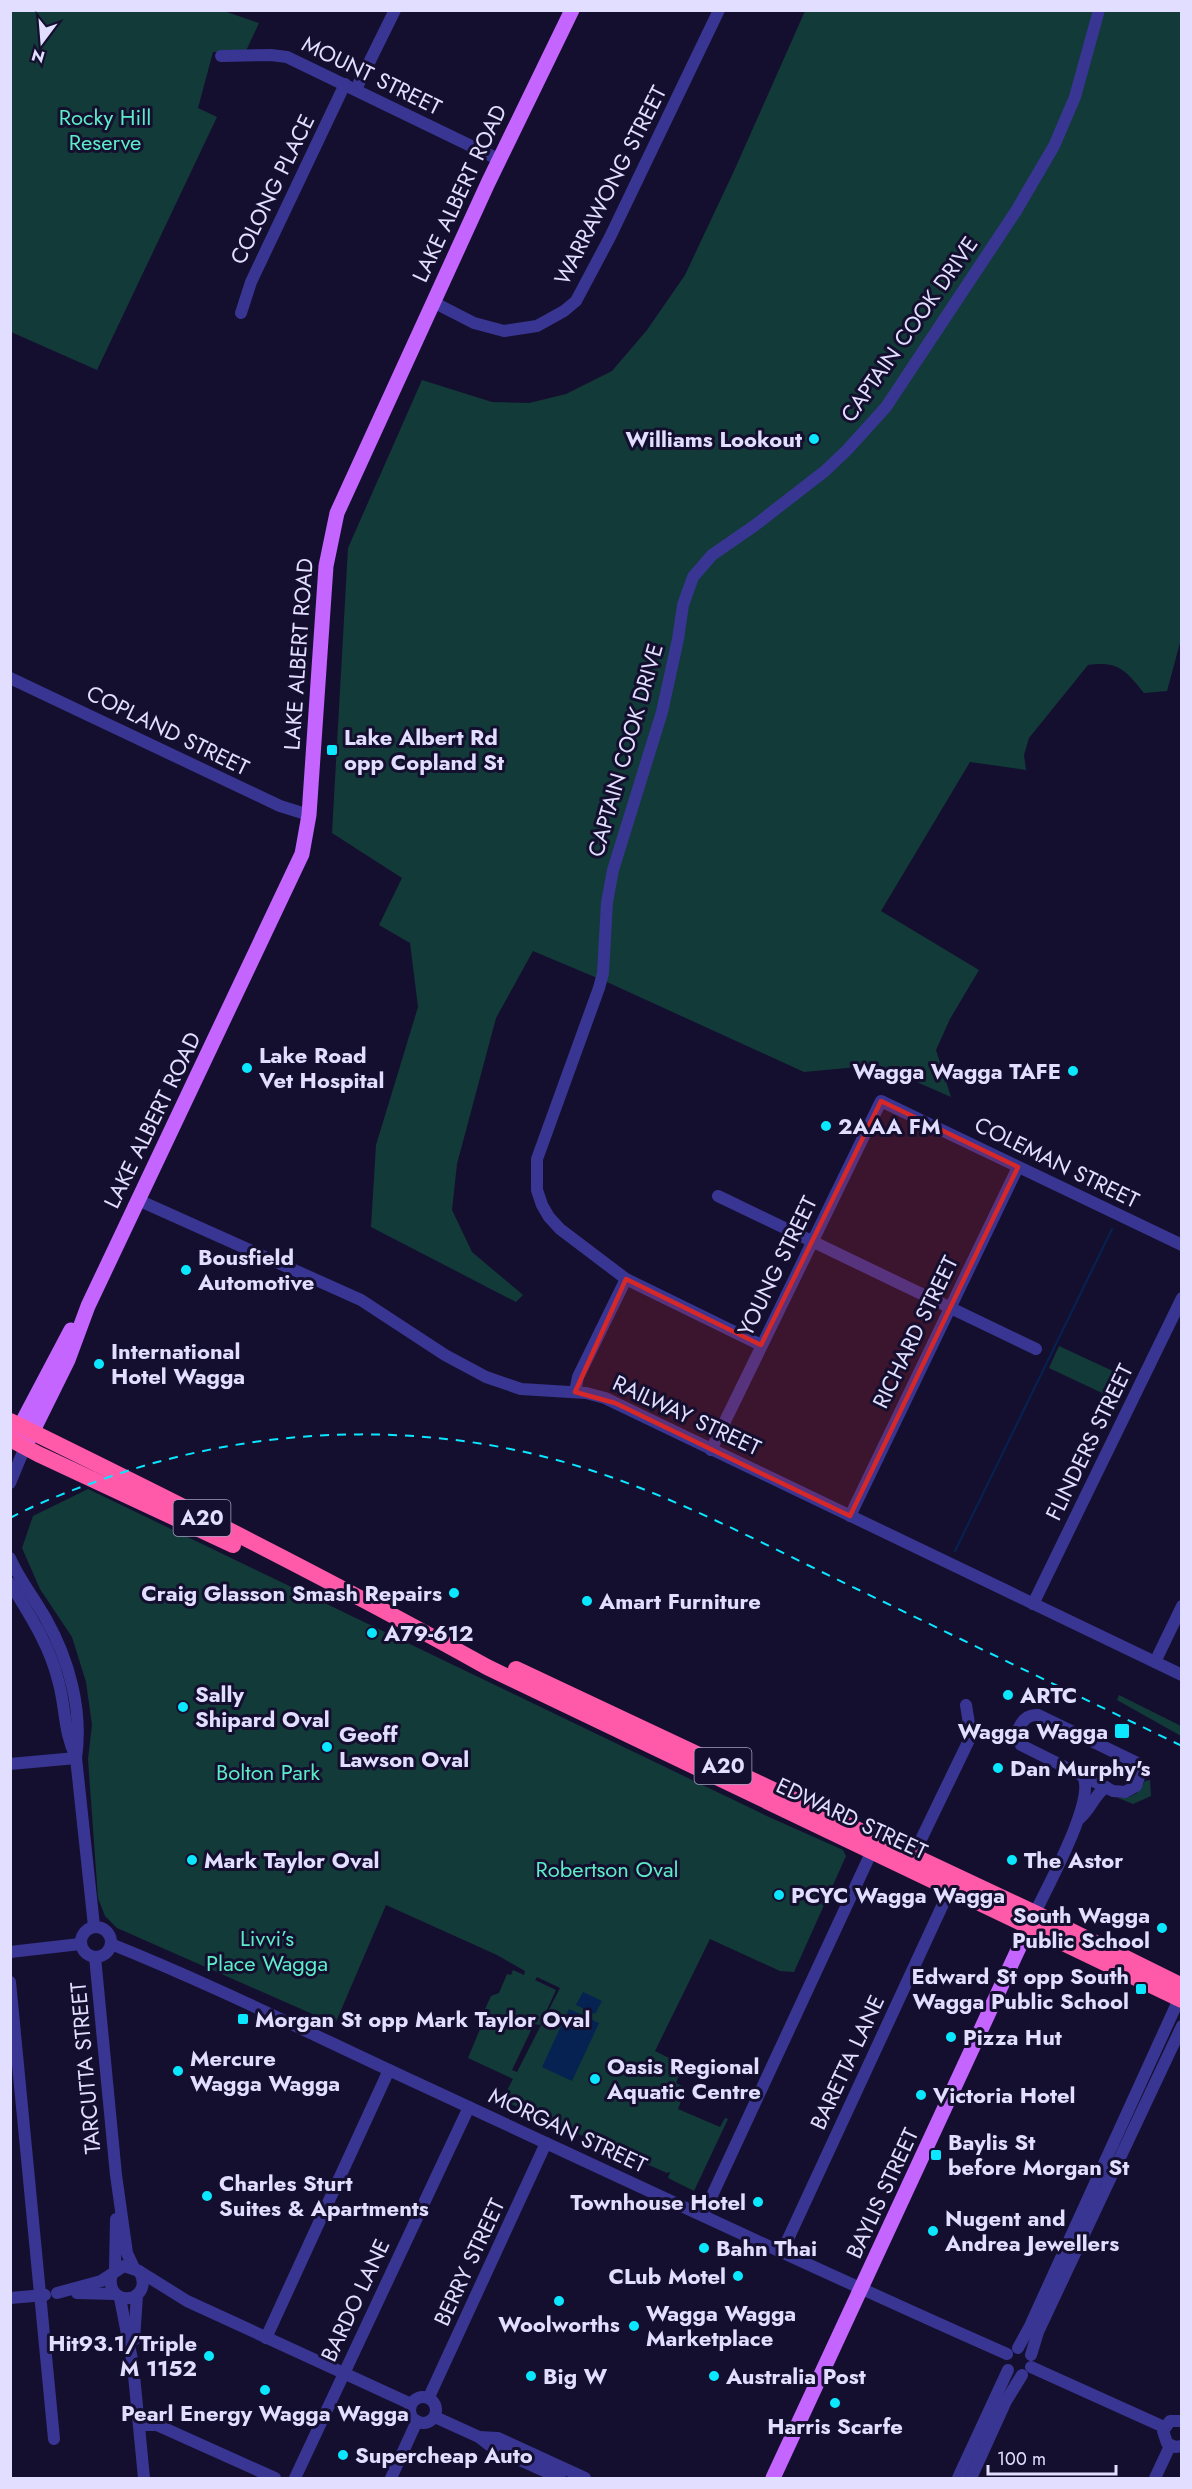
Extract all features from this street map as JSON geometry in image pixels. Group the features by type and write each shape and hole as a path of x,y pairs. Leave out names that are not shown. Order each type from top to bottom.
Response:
{"highway":[{"name":"EDWARD STREET","path":"17,1436 204,1532 371,1604 497,1672 875,1846 950,1889 1032,1919"},
{"name":"EDWARD STREET","path":"875,1846 913,1856 1181,1995"}],"main road":[{"name":"LAKE ALBERT ROAD","path":"17,1436 66,1338 88,1306 297,867 306,842 309,815 324,593 330,539 346,488 572,10"},
{"name":"BAYLIS STREET","path":"773,2478 1032,1919"}],"street":[{"name":"COLONG PLACE","path":"241,313 251,282 351,87 395,10"},
{"name":"WARRAWONG STREET","path":"433,302 474,323 504,331 520,330 543,323 576,301 610,237 719,10"},
{"name":"CAPTAIN COOK DRIVE","path":"761,1346 626,1279 560,1229 549,1217 537,1190 535,1175 540,1151 603,973 607,902 613,870 662,712 683,605 693,577 712,555 825,471 886,407 1016,211 1045,162 1075,97 1099,10"},
{"name":"MOUNT STREET","path":"221,56 282,56 500,160"},
{"name":"COPLAND STREET","path":"10,678 280,806 309,815"},
{"name":"COLEMAN STREET","path":"881,1101 1182,1245"},
{"name":"YOUNG STREET","path":"711,1450 881,1101"},
{"name":"RICHARD STREET","path":"850,1516 1018,1167"},
{"path":"718,1196 1035,1349"},
{"name":"RAILWAY STREET","path":"138,1200 361,1300 446,1355 486,1377 521,1389 575,1392 605,1398 1182,1675"},
{"path":"575,1392 578,1377 626,1279"},
{"name":"FLINDERS STREET","path":"1033,1604 1182,1298"},
{"path":"10,1483 17,1436"},
{"path":"10,1558 55,1635 68,1670 70,1715 79,1738 76,1758 94,1926"},
{"path":"10,1583 48,1650 68,1697"},
{"path":"1155,1662 1182,1606"},
{"path":"913,1856 971,1736 966,1706"},
{"path":"1033,1715 1040,1716 1137,1764 1140,1779 1134,1788 1121,1792 1106,1788 1083,1776 1068,1766 1021,1745 1016,1735 1025,1719 1033,1715"},
{"path":"10,1764 76,1758"},
{"path":"1032,1919 1080,1818 1087,1789 1083,1776"},
{"path":"1080,1818 1088,1811 1099,1793 1106,1788"},
{"path":"704,2215 875,1846"},
{"name":"BARETTA LANE","path":"782,2252 950,1889"},
{"path":"94,1926 107,1931 111,1944 107,1952 96,1957 87,1955 80,1944 82,1935 94,1926"},
{"path":"10,1952 80,1944"},
{"name":"MORGAN STREET","path":"111,1944 150,1959 861,2289 1012,2351"},
{"name":"TARCUTTA STREET","path":"96,1957 116,2175 127,2253 136,2270"},
{"path":"10,1982 54,2439"},
{"path":"1092,2202 1106,2155 1181,1995"},
{"path":"985,2434 1028,2366 1050,2294 1092,2202 1118,2161 1182,2026"},
{"path":"1149,2063 1161,2069"},
{"path":"266,2338 389,2070"},
{"path":"1129,2107 1141,2113"},
{"name":"BARDO LANE","path":"295,2478 470,2108"},
{"name":"BERRY STREET","path":"429,2397 546,2143"},
{"path":"1106,2155 1118,2161"},
{"name":"TARCUTTA STREET","path":"114,2272 116,2175"},
{"path":"10,2298 57,2293 88,2286 124,2266 136,2270 187,2301 411,2404"},
{"path":"133,2365 138,2294 143,2284 136,2270"},
{"path":"114,2272 110,2285 118,2296 133,2365 144,2478"},
{"path":"57,2293 118,2296 129,2299 138,2294 165,2294 187,2301"},
{"path":"1028,2366 1014,2374 1008,2370 1005,2362 1050,2294"},
{"path":"1012,2351 1025,2349 1028,2366"},
{"path":"1028,2366 1164,2427"},
{"path":"966,2475 985,2434 1008,2370"},
{"path":"429,2397 437,2408 435,2416 426,2423 417,2421 410,2412 411,2404 417,2398 429,2397"},
{"path":"435,2416 479,2437 493,2448 560,2478"},
{"path":"392,2478 417,2421"},
{"path":"1155,2478 1176,2446 1163,2436 1164,2427 1170,2421 1182,2421"},
{"path":"139,2426 157,2425 275,2478"},
{"path":"479,2437 498,2438 585,2478"}],"highlighted area":[{"path":"881,1101 1018,1167 850,1516 615,1403 575,1392 626,1279 761,1345"}],"green space":[{"name":"Rocky Hill Reserve","path":"221,10 259,23 246,51 213,52 198,108 217,117 97,370 11,332 10,11"},
{"path":"805,11 1181,11 1181,639 1167,691 1144,693 1132,678 1114,666 1088,665 1029,738 1024,755 1026,770 970,762 881,911 979,970 950,1019 936,1050 951,1097 878,1065 804,1072 533,951 496,1018 457,1164 452,1210 472,1252 523,1295 516,1302 371,1227 376,1145 418,1007 410,943 379,925 402,878 332,833 348,548 422,380 492,402 529,403 566,394 612,371 647,330 685,275"},
{"path":"1059,1346 1130,1379 1119,1401 1049,1368"},
{"name":"Bolton Park","path":"88,1489 769,1817 843,1850 846,1856 794,1972 780,1971 710,1939 655,2051 683,2065 676,2083 686,2088 678,2109 720,2127 725,2118 728,2119 694,2191 668,2178 670,2172 667,2173 502,2100 513,2079 468,2058 480,2029 477,2027 491,1996 499,1993 507,1974 511,1975 513,1970 524,1975 525,1971 497,1955 386,1905 335,2024 117,1928 105,1916 98,1898 88,1759 92,1725 86,1682 72,1637 40,1589 22,1548 33,1516","holes":["537,1977 560,1988 517,2072 512,2070 534,2024 540,2025 556,1990 535,1980"]},
{"path":"1119,1695 1181,1726 1181,1736 1117,1700"},
{"path":"1150,1780 1151,1796 1133,1804 1118,1798 1129,1797 1137,1793 1145,1781"}],"water":[{"path":"583,1992 602,2001 595,2014 576,2005"},
{"path":"569,2009 599,2023 572,2081 542,2067"}],"waterway":[{"path":"955,1551 1112,1229"}],"railway":[{"path":"10,1518 84,1486 167,1459 227,1446 288,1438 349,1434 410,1436 471,1442 531,1453 625,1482 693,1510 1182,1746"}],"place":[{"name":"Williams Lookout","path":"814,439"},
{"name":"Lake Albert Rd opp Copland St","path":"332,750"},
{"name":"Lake Road Vet Hospital","path":"247,1068"},
{"name":"Wagga Wagga TAFE","path":"1073,1071"},
{"name":"2AAA FM","path":"826,1126"},
{"name":"Bousfield Automotive","path":"186,1270"},
{"name":"International Hotel Wagga","path":"99,1364"},
{"name":"Craig Glasson Smash Repairs","path":"454,1593"},
{"name":"Amart Furniture","path":"587,1601"},
{"name":"A79-612","path":"372,1633"},
{"name":"ARTC","path":"1008,1695"},
{"name":"Sally Shipard Oval","path":"183,1707"},
{"name":"Wagga Wagga","path":"1122,1731"},
{"name":"Geoff Lawson Oval","path":"327,1747"},
{"name":"Dan Murphy's","path":"998,1768"},
{"name":"Mark Taylor Oval","path":"192,1860"},
{"name":"The Astor","path":"1012,1860"},
{"name":"PCYC Wagga Wagga","path":"779,1895"},
{"name":"South Wagga Public School","path":"1162,1928"},
{"name":"Edward St opp South Wagga Public School","path":"1141,1989"},
{"name":"Morgan St opp Mark Taylor Oval","path":"243,2019"},
{"name":"Pizza Hut","path":"951,2037"},
{"name":"Mercure Wagga Wagga","path":"178,2071"},
{"name":"Oasis Regional Aquatic Centre","path":"595,2079"},
{"name":"Victoria Hotel","path":"921,2095"},
{"name":"Baylis St before Morgan St","path":"936,2155"},
{"name":"Charles Sturt Suites & Apartments","path":"207,2196"},
{"name":"Townhouse Hotel","path":"758,2202"},
{"name":"Nugent and Andrea Jewellers","path":"933,2231"},
{"name":"Bahn Thai","path":"704,2248"},
{"name":"CLub Motel","path":"738,2276"},
{"name":"Woolworths","path":"559,2301"},
{"name":"Wagga Wagga Marketplace","path":"634,2326"},
{"name":"Hit93.1/Triple M 1152","path":"209,2356"},
{"name":"Big W","path":"531,2376"},
{"name":"Australia Post","path":"714,2376"},
{"name":"Pearl Energy Wagga Wagga","path":"265,2390"},
{"name":"Harris Scarfe","path":"835,2403"},
{"name":"Supercheap Auto","path":"343,2455"}],"park label":[{"name":"Robertson Oval","path":"607,1869"},
{"name":"Livvi’s Place Wagga","path":"267,1950"}]}
